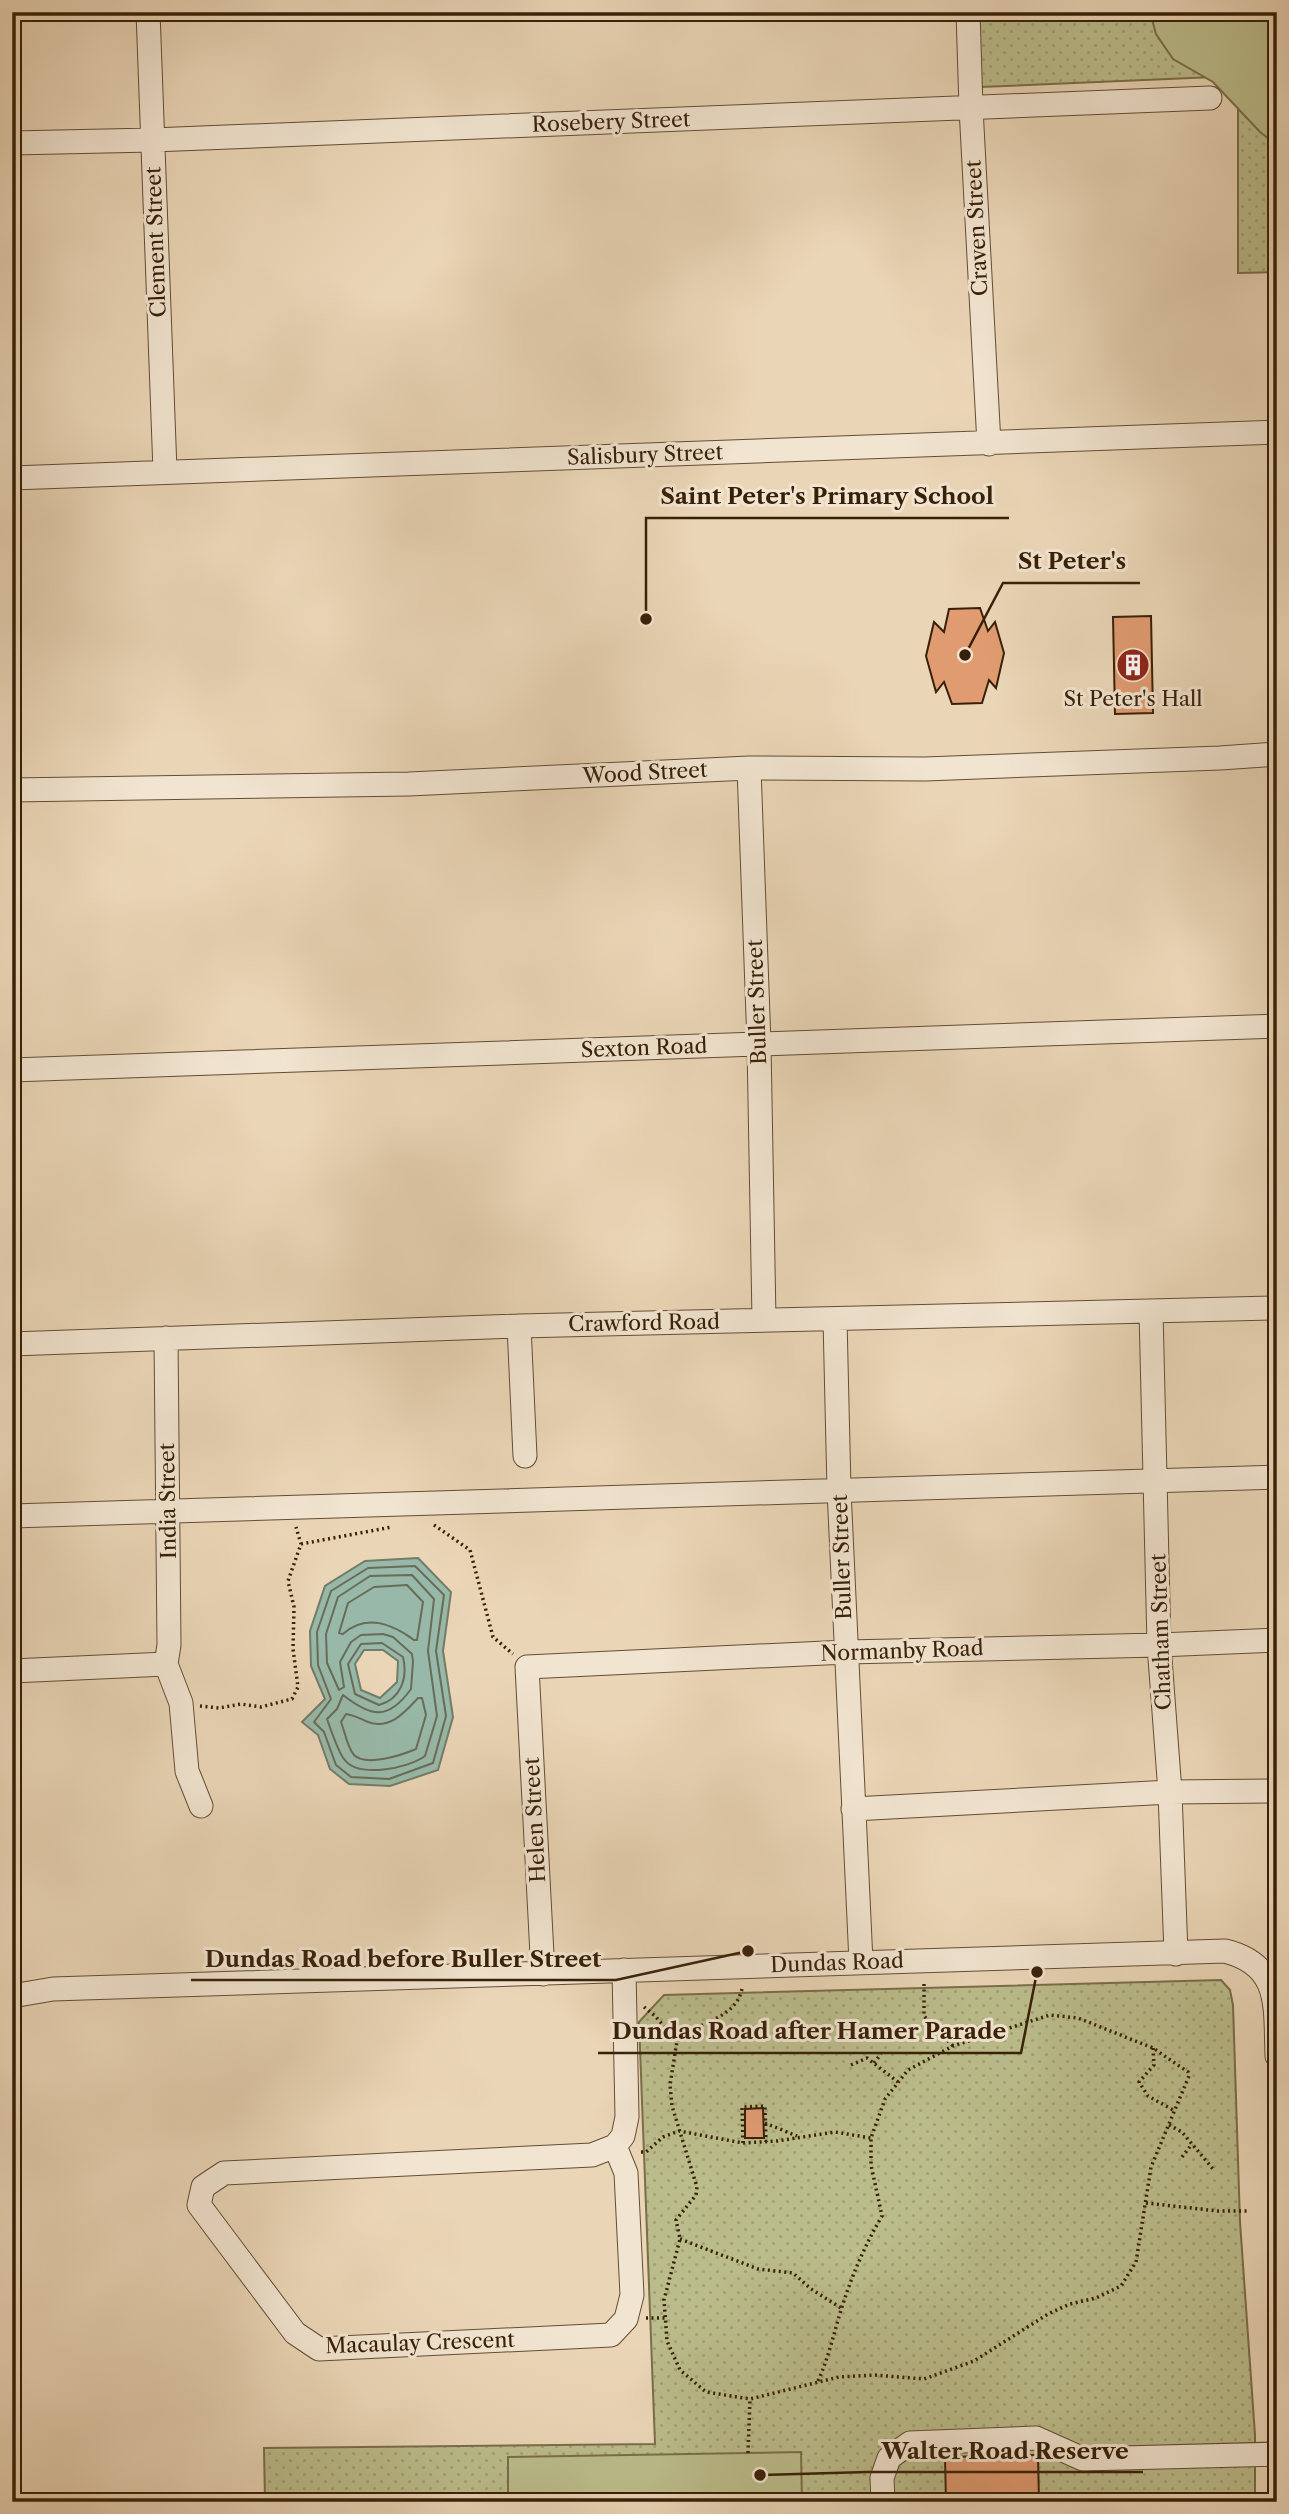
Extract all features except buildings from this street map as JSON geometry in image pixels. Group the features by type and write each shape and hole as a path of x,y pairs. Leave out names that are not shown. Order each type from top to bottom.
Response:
{"street":[{"name":"Clement Street","path":"148,12 165,471"},
{"name":"Craven Street","path":"968,12 989,444"},
{"name":"Rosebery Street","path":"12,143 152,140 1210,99"},
{"name":"Salisbury Street","path":"12,478 1277,432"},
{"name":"Wood Street","path":"12,790 409,784 749,768 925,769 1277,754"},
{"name":"Buller Street","path":"749,768 764,1320"},
{"name":"Sexton Road","path":"12,1070 1277,1026"},
{"name":"Crawford Road","path":"12,1344 519,1326 1277,1308"},
{"name":"Chatham Street","path":"1152,1311 1159,1645 1170,1792 1176,1954"},
{"name":"Buller Street","path":"835,1319 839,1490 861,1962"},
{"path":"519,1326 525,1456"},
{"name":"India Street","path":"166,1338 169,1644 166,1664"},
{"path":"12,1516 1277,1476"},
{"name":"Normanby Road","path":"527,1667 846,1652 1277,1640"},
{"path":"12,1671 166,1664 181,1703 187,1771 201,1806"},
{"name":"Helen Street","path":"527,1667 543,1974"},
{"path":"853,1809 1170,1792 1277,1791"},
{"name":"Dundas Road","path":"12,1996 53,1989 1225,1951 1241,1955 1271,1969"},
{"path":"1271,1969 1277,2056"},
{"path":"615,2147 623,2136 627,2117 624,1970"},
{"name":"Dundas Road","path":"12,1984 53,1989"},
{"name":"Macaulay Crescent","path":"615,2147 623,2160 626,2173 632,2295 626,2319 611,2335 319,2349 295,2333 199,2205 204,2188 224,2173 592,2155 615,2147"},
{"path":"883,2502 882,2478 889,2458 910,2443 1036,2438 1083,2459 1277,2454"}],"path":[{"path":"181,1703 219,1709 242,1704 261,1707 292,1699 298,1687 293,1649 294,1607 288,1581 301,1544 289,1509"},
{"path":"422,1525 433,1524 470,1550 493,1637 527,1667"},
{"path":"301,1544 401,1526"},
{"path":"924,1984 924,2016 953,2046"},
{"path":"742,1989 740,1999 729,2011 698,2025 677,2041 670,2085 672,2106 697,2187 696,2195 675,2224 680,2239 664,2301 667,2341 680,2370 706,2392 750,2399 839,2377 874,2375 924,2379 974,2361 1048,2314 1096,2298 1121,2286 1136,2262 1152,2167 1189,2076 1188,2072 1153,2048 1078,2018 1050,2015 953,2046 908,2070 885,2099 871,2138 871,2165 882,2216 866,2242 841,2308 830,2354 818,2381"},
{"path":"640,2004 655,2016 677,2041"},
{"path":"1153,2048 1154,2066 1139,2082 1149,2096 1175,2111"},
{"path":"874,2063 881,2054"},
{"path":"851,2064 867,2058 898,2082"},
{"path":"743,2143 742,2107 765,2106 766,2142"},
{"path":"764,2123 799,2137"},
{"path":"1169,2125 1182,2132 1213,2169"},
{"path":"615,2147 646,2152 663,2137 679,2131 743,2143 835,2132 871,2138"},
{"path":"1182,2157 1192,2144"},
{"path":"1145,2202 1218,2211 1249,2211"},
{"path":"680,2239 758,2269 793,2273 811,2289 841,2308"},
{"path":"748,2453 750,2399"}],"green space":[{"path":"973,12 1277,12 1277,272 1238,273 1238,76 980,87"},
{"path":"1150,12 1277,12 1277,145 1260,132 1213,82 1173,59 1156,34"},
{"path":"1221,1980 1230,1990 1233,2005 1240,2222 1255,2435 1255,2502 265,2502 264,2448 655,2444 639,2022 664,1995"},
{"path":"801,2452 802,2502 508,2502 508,2457"}],"water":[{"path":"418,1558 451,1592 443,1651 453,1717 438,1770 390,1786 349,1784 330,1769 318,1735 302,1722 325,1699 311,1666 310,1631 325,1586 365,1561","holes":["364,1650 383,1650 398,1661 397,1682 380,1698 361,1690 355,1664"]}],"place":[{"name":"Saint Peter's Primary School","path":"646,619"},
{"name":"St Peter's","path":"965,655"},
{"name":"St Peter's Hall","path":"1133,665"},
{"name":"Dundas Road before Buller Street","path":"748,1951"},
{"name":"Dundas Road after Hamer Parade","path":"1037,1972"},
{"name":"Walter Road Reserve","path":"760,2475"}]}
